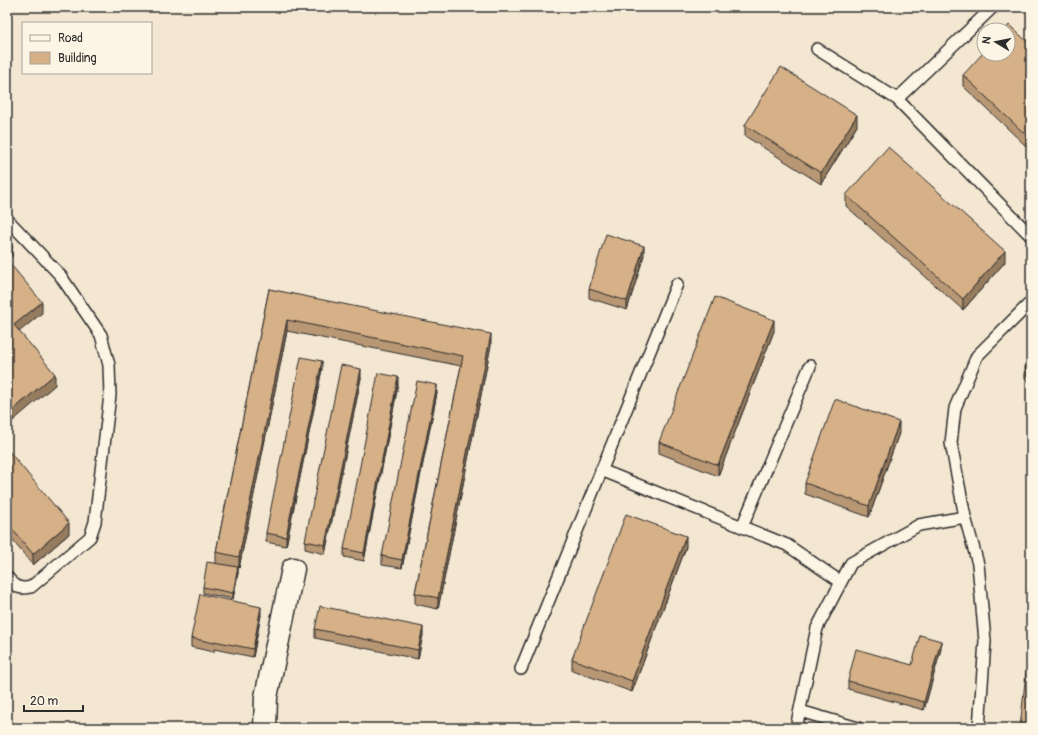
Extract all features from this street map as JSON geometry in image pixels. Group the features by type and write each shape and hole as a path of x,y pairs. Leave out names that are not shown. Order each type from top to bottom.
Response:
{"street":[{"path":"265,728 266,697 294,569"}],"lane":[{"path":"896,99 993,7"},
{"path":"817,50 896,99 1031,236"},
{"path":"7,219 60,275 101,335 109,364 110,395 95,522 90,537 31,587 22,589 14,585 7,577"},
{"path":"521,669 677,284"},
{"path":"979,728 985,641 978,564 965,517 952,443 955,408 977,356 1031,302"},
{"path":"742,527 810,366"},
{"path":"601,470 788,545 841,582"},
{"path":"796,728 818,628 851,563 918,525 965,517"},
{"path":"800,711 858,728"}],"building":[{"path":"1016,31 1031,45 1031,131 1027,136 963,75 976,61 976,62 1016,62"},
{"path":"781,67 857,115 821,173 745,125"},
{"path":"888,147 1005,251 963,299 846,195"},
{"path":"606,234 644,246 627,301 589,289"},
{"path":"7,239 12,245 7,249"},
{"path":"7,260 42,302 14,325 55,374 7,415"},
{"path":"269,289 491,334 438,598 415,593 463,356 287,320 239,557 216,552"},
{"path":"715,297 774,320 718,465 659,442"},
{"path":"301,357 322,361 286,537 266,533"},
{"path":"1031,360 1031,373 1025,367"},
{"path":"341,365 361,369 325,545 305,541"},
{"path":"378,373 398,377 364,553 344,549"},
{"path":"417,381 437,385 402,560 382,556"},
{"path":"835,399 899,422 869,506 805,483"},
{"path":"7,449 69,523 33,554 7,523"},
{"path":"626,514 686,536 632,681 572,659"},
{"path":"207,562 238,567 233,593 203,587"},
{"path":"200,594 261,607 253,649 191,638"},
{"path":"320,606 423,627 418,650 315,629"},
{"path":"920,635 941,641 924,702 848,681 856,649 912,665"},
{"path":"1027,663 1031,664 1031,728 1020,728"}]}
